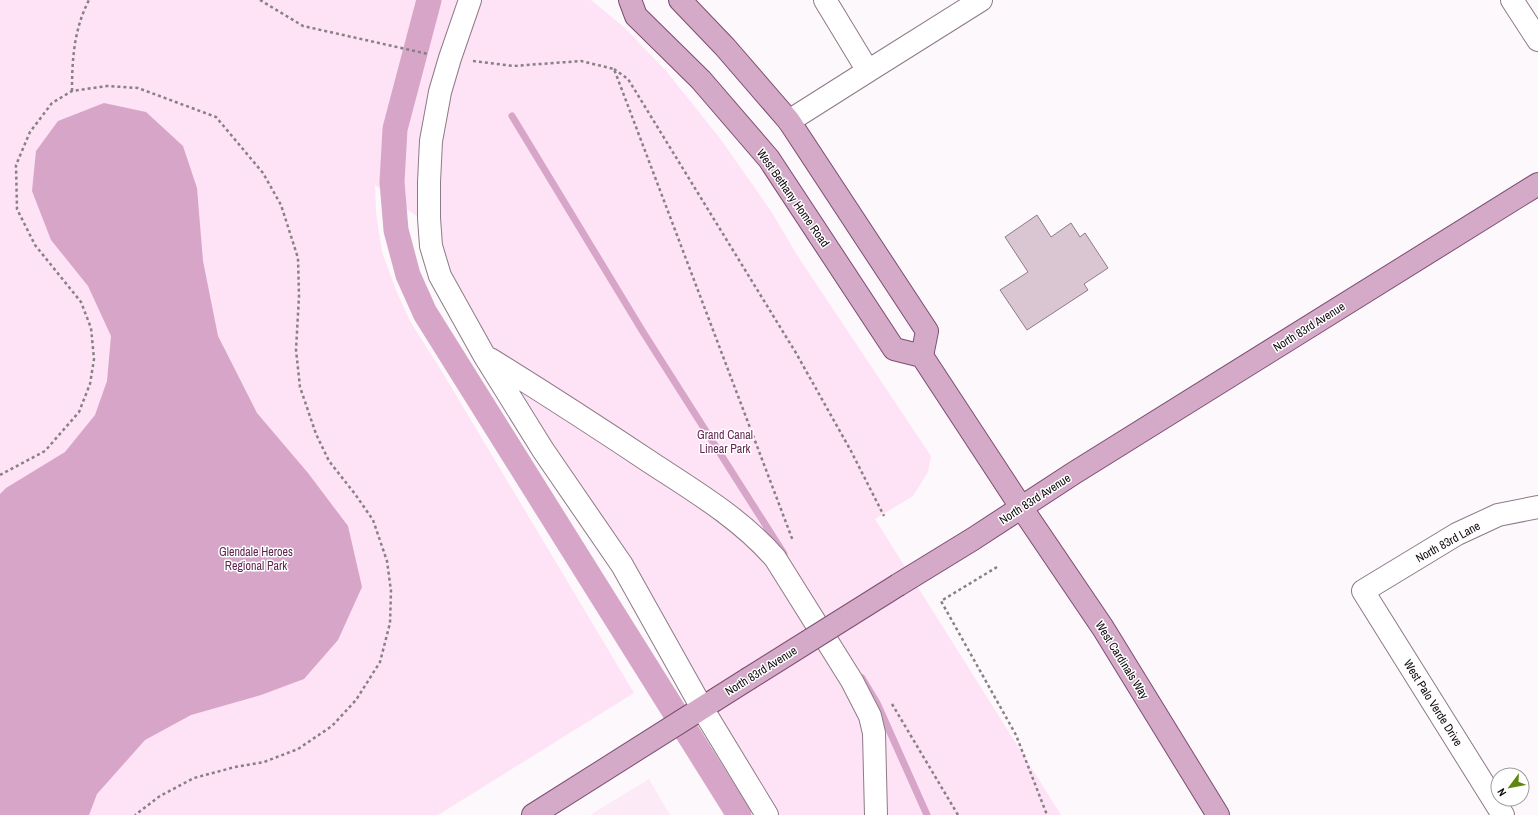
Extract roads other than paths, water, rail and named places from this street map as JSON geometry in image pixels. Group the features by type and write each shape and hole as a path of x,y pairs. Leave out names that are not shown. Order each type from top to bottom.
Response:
{"main road":[{"name":"West Bethany Home Road","path":"630,0 636,16 701,80 769,159 894,349 922,356"},
{"path":"680,0 725,48 789,121 926,331 922,356 1021,507"},
{"name":"North 83rd Avenue","path":"533,815 1021,507 1538,184"},
{"name":"West Cardinals Way","path":"1021,507 1103,628 1218,815"}],"street":[{"path":"470,0 446,57 431,141 429,189 432,246 440,276 484,355 543,450 622,565 702,708 767,815"},
{"path":"825,0 868,71"},
{"path":"789,121 981,0"},
{"path":"1512,0 1538,40"},
{"path":"484,355 685,484 742,525 760,540 775,558 852,681 870,716 874,733 876,815"},
{"name":"North 83rd Lane","path":"1363,591 1457,534 1498,515 1538,507"},
{"name":"West Palo Verde Drive","path":"1363,591 1503,815"}],"waterway":[{"path":"429,0 395,129 392,182 396,230 408,275 425,313 739,815"},
{"path":"512,116 643,332 784,554"},
{"path":"862,678 877,703 927,815"}],"park label":[{"name":"Grand Canal Linear Park","path":"725,442"},
{"name":"Glendale Heroes Regional Park","path":"256,559"}]}
